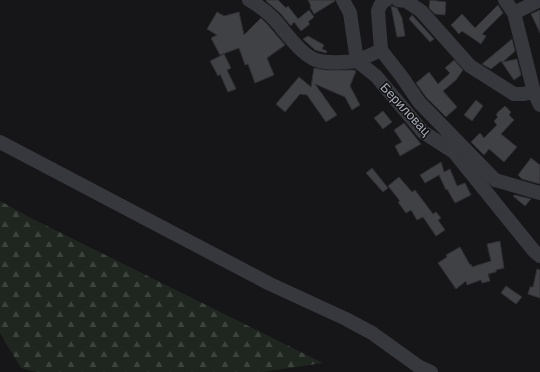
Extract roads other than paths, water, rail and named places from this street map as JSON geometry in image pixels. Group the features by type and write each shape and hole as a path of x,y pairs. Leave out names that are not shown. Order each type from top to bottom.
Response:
{"street":[{"path":"249,0 256,3 273,18 297,46 315,60 334,63 357,61 381,50"},
{"path":"344,0 350,13 357,61"},
{"path":"386,0 380,5 378,11 381,50 419,102 495,180 540,194"},
{"path":"398,0 406,1 421,11 470,66 514,94 534,92"},
{"path":"505,0 514,13 534,92 540,105"},
{"path":"514,13 540,0"},
{"name":"Бериловац","path":"357,61 376,76 423,132 454,152 534,251 540,256"},
{"path":"0,142 270,284 346,319 372,333 418,366 431,372"}]}
